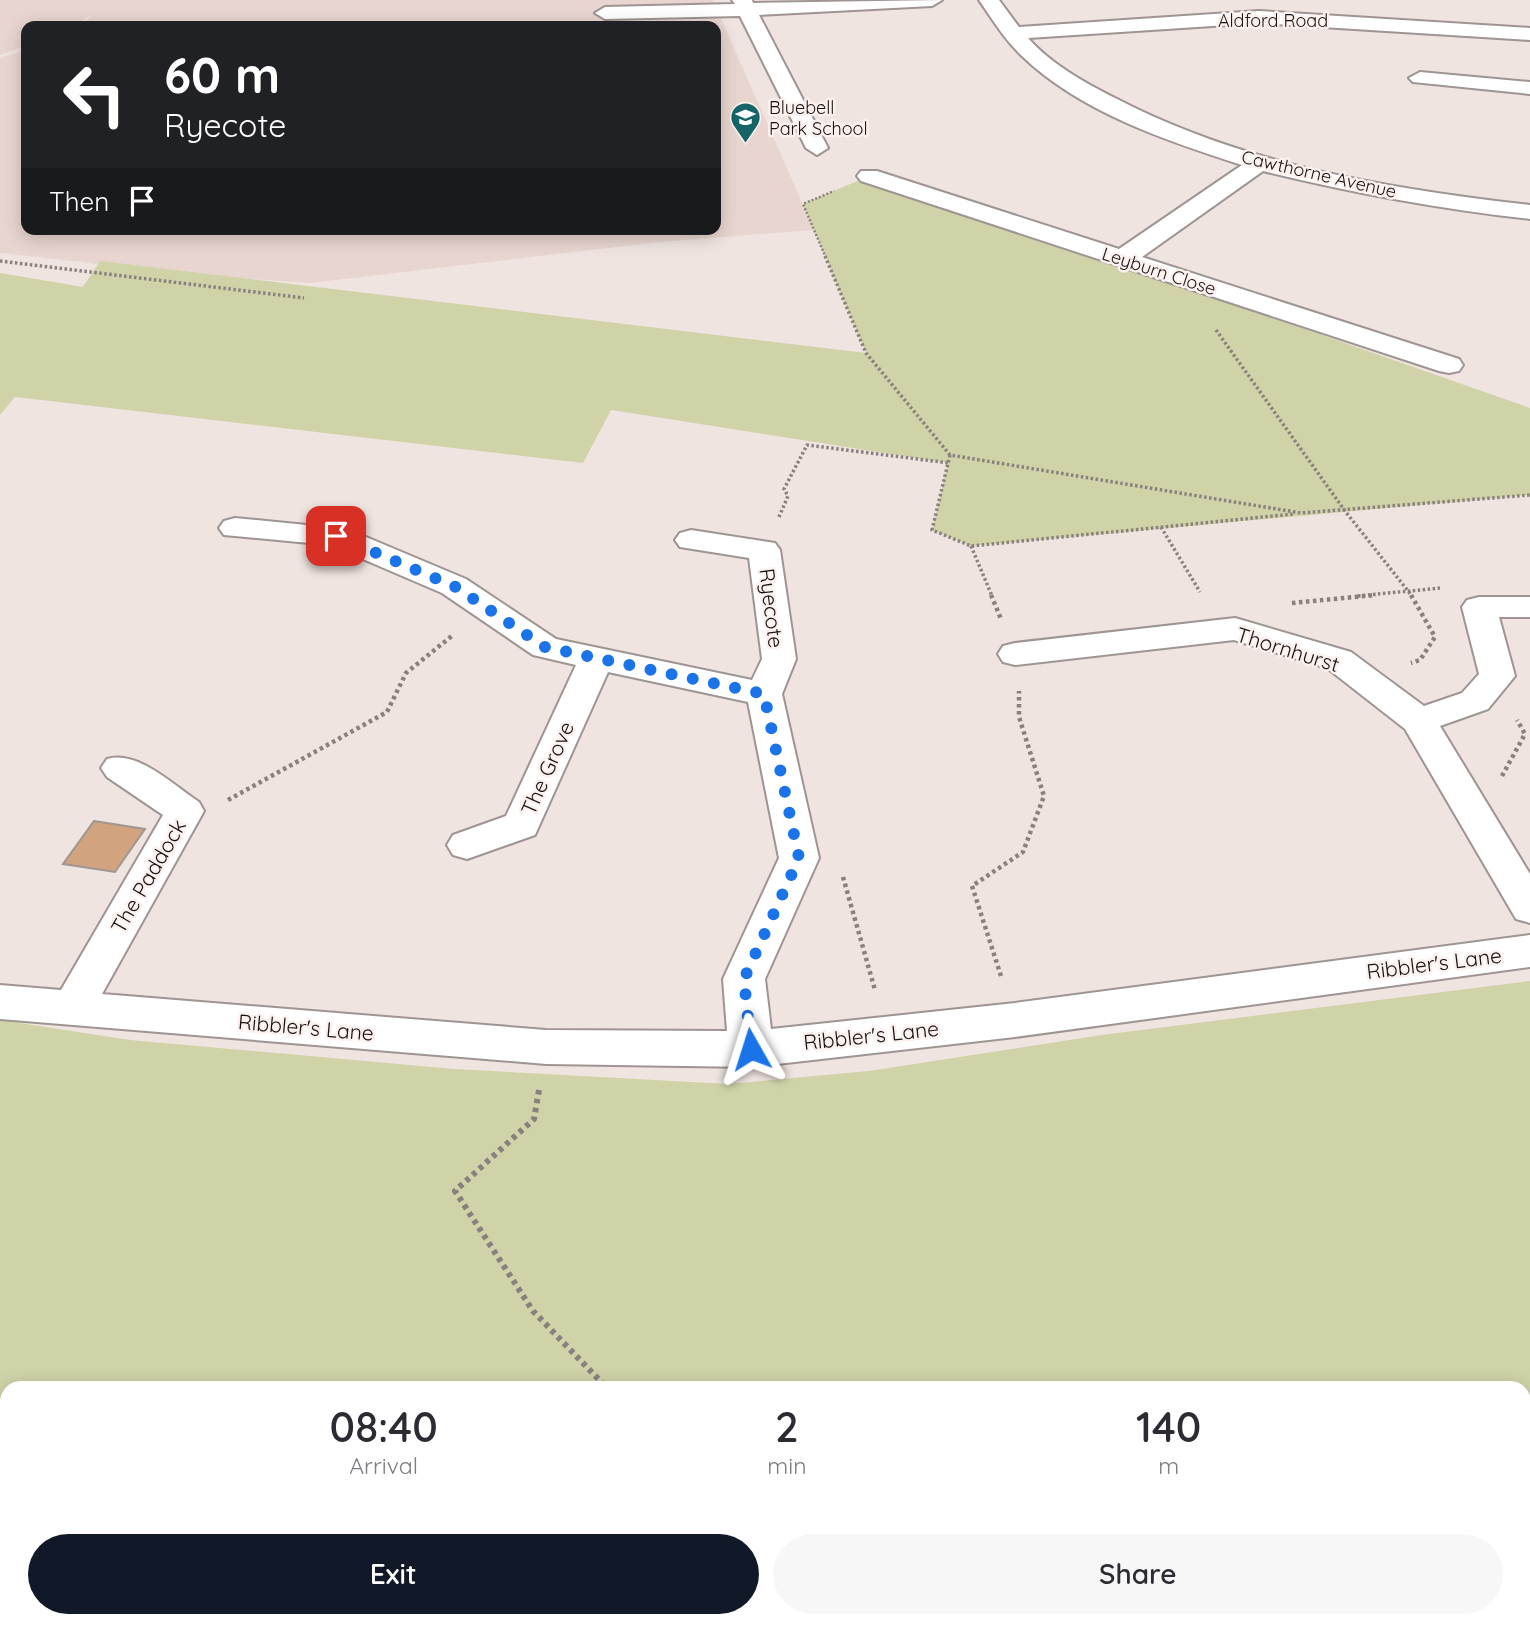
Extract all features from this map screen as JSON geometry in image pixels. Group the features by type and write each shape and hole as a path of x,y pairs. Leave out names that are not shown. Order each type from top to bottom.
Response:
{"street":[{"path":"605,13 744,5 932,0"},
{"name":"Cawthorne Avenue","path":"989,0 1030,52 1126,113 1260,163 1396,193 1530,212"},
{"path":"1241,0 1259,17"},
{"path":"744,5 817,148"},
{"name":"Aldford Road","path":"1017,33 1259,17 1530,34"},
{"path":"1420,78 1495,93 1530,88"},
{"path":"1122,259 1260,163"},
{"name":"Leyburn Close","path":"869,176 1449,365"},
{"path":"235,528 336,536 454,586 545,647 764,694 799,858 744,979 751,1049"},
{"name":"Ryecote","path":"691,540 764,551 779,659 764,694"},
{"path":"1419,721 1475,701 1496,676 1479,607 1530,607"},
{"name":"Thornhurst","path":"1015,654 1235,629 1339,660 1419,721 1530,908"},
{"name":"The Grove","path":"467,845 522,825 597,659"},
{"name":"The Paddock","path":"72,1009 185,811 120,768"},
{"name":"Ribbler's Lane","path":"0,1002 546,1047 751,1049 1015,1020 1530,951"}],"path":[{"path":"869,176 803,204 866,353 950,455 1301,513"},
{"path":"0,261 304,298"},
{"path":"1179,278 1345,511 1409,591 1435,637 1420,660 1364,679"},
{"path":"764,551 788,496 784,489 807,445 948,463"},
{"path":"950,455 932,530 971,546 1301,513 1530,495"},
{"path":"1161,527 1223,631"},
{"path":"971,546 1020,667 1019,717 1044,796 1023,852 972,886 1015,1020"},
{"path":"185,811 237,797 387,712 406,674 437,645 494,613"},
{"path":"1490,838 1492,793 1525,734 1493,680"},
{"path":"799,858 835,851 887,1034"},
{"path":"546,1047 534,1119 455,1191 533,1311 600,1381"}],"shaded area":[{"name":"Bluebell Park School","path":"0,0 713,0 814,230 659,242 310,283 208,276 0,253 0,58 21,52 21,235 721,235 721,21 86,21 94,14 81,21 21,21 21,48 0,55"}],"green space":[{"path":"869,176 1530,408 1530,495 971,546 932,530 948,463 611,410 583,463 15,397 0,415 0,273 83,287 100,261 866,353 803,204"},
{"path":"1530,981 1530,1381 0,1381 0,1020 130,1040 454,1069 728,1084 869,1071 1102,1035"}],"building":[{"path":"94,821 145,829 115,872 63,864"}],"place":[{"name":"Bluebell Park School","path":"746,144"}],"route":[{"path":"336,536 454,586 545,647 764,694 799,858 744,979 751,1049"}]}
